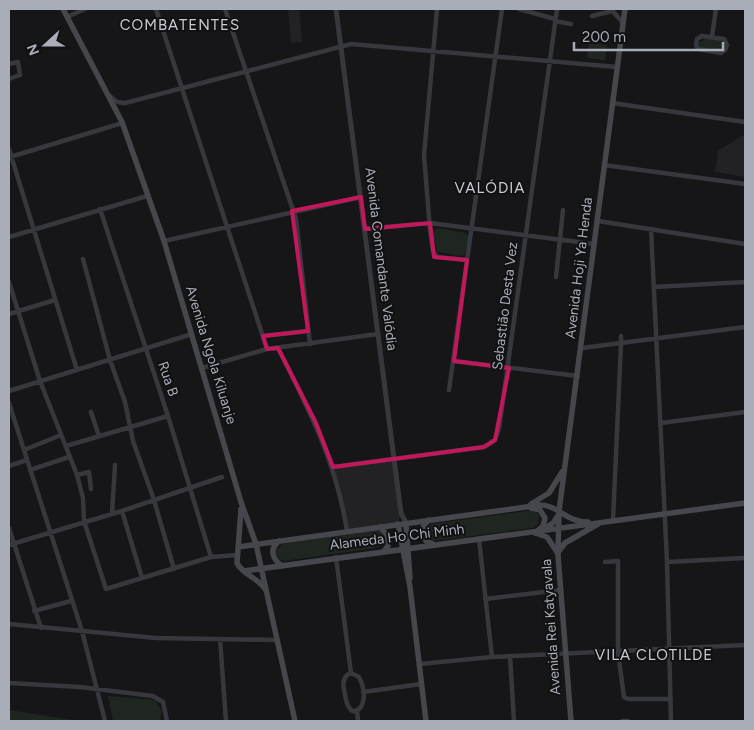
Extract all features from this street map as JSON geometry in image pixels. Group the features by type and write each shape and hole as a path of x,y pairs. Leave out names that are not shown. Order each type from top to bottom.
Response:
{"main road":[{"name":"Avenida Ngola Kiluanje","path":"61,9 120,116 120,126"},
{"name":"Avenida Ngola Kiluanje","path":"61,9 111,104 164,241 241,502 256,544 295,721"},
{"name":"Avenida Hoji Ya Henda","path":"558,530 565,463 582,348 625,9"},
{"path":"522,507 536,502 549,492 561,474 565,463"},
{"path":"241,502 241,528 236,556 238,566 259,581 268,593"},
{"path":"522,507 544,505 559,511 572,521 602,522 745,503"},
{"path":"522,507 536,508 544,514 545,523 536,533"},
{"name":"Alameda Ho Chi Minh","path":"238,547 522,507"},
{"path":"536,533 553,523 559,511"},
{"path":"429,520 424,525 421,534 426,541 433,544"},
{"path":"558,555 563,545 602,522"},
{"name":"Alameda Ho Chi Minh","path":"244,571 409,547 558,530 602,522"},
{"name":"Avenida Comandante Valódia","path":"406,523 410,587"},
{"name":"Avenida Comandante Valódia","path":"398,524 410,587 426,721"},
{"path":"380,527 388,534 388,546 384,551"},
{"name":"Avenida Rei Katyavala","path":"558,530 558,555 571,721"},
{"path":"536,533 547,537 558,555"},
{"path":"279,541 274,546 273,554 274,558 282,566"}],"street":[{"path":"67,17 85,9"},
{"path":"156,9 228,226 266,349"},
{"path":"225,9 292,211 302,267 310,344"},
{"name":"Avenida Comandante Valódia","path":"336,9 401,513 406,523"},
{"path":"437,9 424,156 430,223 435,255 444,259 467,260"},
{"path":"449,390 502,9"},
{"path":"519,9 571,24"},
{"name":"Sebastião Desta Vez","path":"333,467 394,460 490,444 499,429 509,368 557,9"},
{"path":"712,36 716,9"},
{"path":"592,16 611,10 623,23"},
{"path":"712,36 726,41 727,45 724,52 710,52 697,48 698,37 712,36"},
{"path":"107,92 117,102 125,104 244,70 351,44 617,67"},
{"path":"9,64 18,62 21,72 20,75 9,79"},
{"path":"612,103 745,122"},
{"path":"10,157 120,126"},
{"path":"9,149 77,370"},
{"path":"604,165 745,184"},
{"path":"9,237 147,196"},
{"path":"164,241 292,211 361,198"},
{"name":"Rua B","path":"100,209 168,416 211,558"},
{"path":"556,276 563,210"},
{"path":"598,220 745,244"},
{"path":"365,230 430,223 594,244"},
{"path":"651,229 665,513 672,721"},
{"path":"83,259 110,360 125,402 130,428 174,569"},
{"path":"9,282 40,380 77,475 83,498 84,521 106,589 211,558 236,556"},
{"path":"654,288 745,282"},
{"path":"9,314 55,300"},
{"path":"582,348 745,327"},
{"path":"263,336 308,331"},
{"path":"9,390 192,334"},
{"path":"202,368 266,349 378,334"},
{"path":"613,520 621,336"},
{"path":"278,348 316,423 333,467 347,531"},
{"path":"454,361 578,376"},
{"path":"9,403 82,631 105,721"},
{"path":"91,412 99,436"},
{"path":"661,423 745,412"},
{"path":"66,446 168,416"},
{"path":"24,450 61,435"},
{"path":"30,470 69,457"},
{"path":"9,466 27,460"},
{"path":"112,514 115,465"},
{"path":"77,475 89,472 91,489"},
{"path":"11,544 122,511 222,477"},
{"path":"122,511 142,578"},
{"name":"Avenida Comandante Valódia","path":"398,524 401,513"},
{"path":"9,528 11,544 40,628"},
{"path":"479,539 492,658"},
{"path":"336,558 351,673"},
{"path":"667,562 745,558"},
{"path":"605,562 618,562 618,652 625,699 671,699"},
{"path":"485,599 561,590"},
{"path":"34,611 71,601"},
{"path":"9,624 139,637 277,640"},
{"path":"220,639 226,721"},
{"path":"420,664 510,656 565,655 745,645"},
{"path":"510,656 514,721"},
{"path":"351,673 359,677 363,692 364,703 356,710"},
{"path":"351,673 347,675 343,682 346,705 350,709 356,710"},
{"path":"9,683 98,690 159,698 167,711 167,721"},
{"path":"363,692 422,684"},
{"path":"356,710 358,721"},
{"path":"622,721 628,721"}],"highlighted area":[{"path":"361,197 365,229 430,223 434,257 467,260 454,361 509,368 495,440 484,447 333,467 316,423 278,348 267,349 263,336 308,331 292,211"}],"shaded area":[{"path":"288,9 299,9 302,42 291,43"},
{"path":"706,38 721,40 725,45 724,49 718,52 699,47 698,43"},
{"path":"589,42 607,45 605,60 587,58"},
{"path":"745,134 745,177 715,172 718,151"},
{"path":"439,228 466,233 468,237 465,255 437,252 432,231"},
{"path":"394,460 401,513 398,524 347,531 333,467"},
{"path":"534,511 539,515 538,524 533,528 433,541 425,535 426,528 431,524"},
{"path":"379,530 385,540 382,545 375,548 284,561 279,559 275,552 282,544"},
{"path":"108,696 155,700 162,711 160,721 113,721"},
{"path":"9,710 79,721 9,721"}],"district":[{"name":"COMBATENTES","path":"180,25"},
{"name":"VALÓDIA","path":"490,188"},
{"name":"VILA CLOTILDE","path":"654,655"}]}
